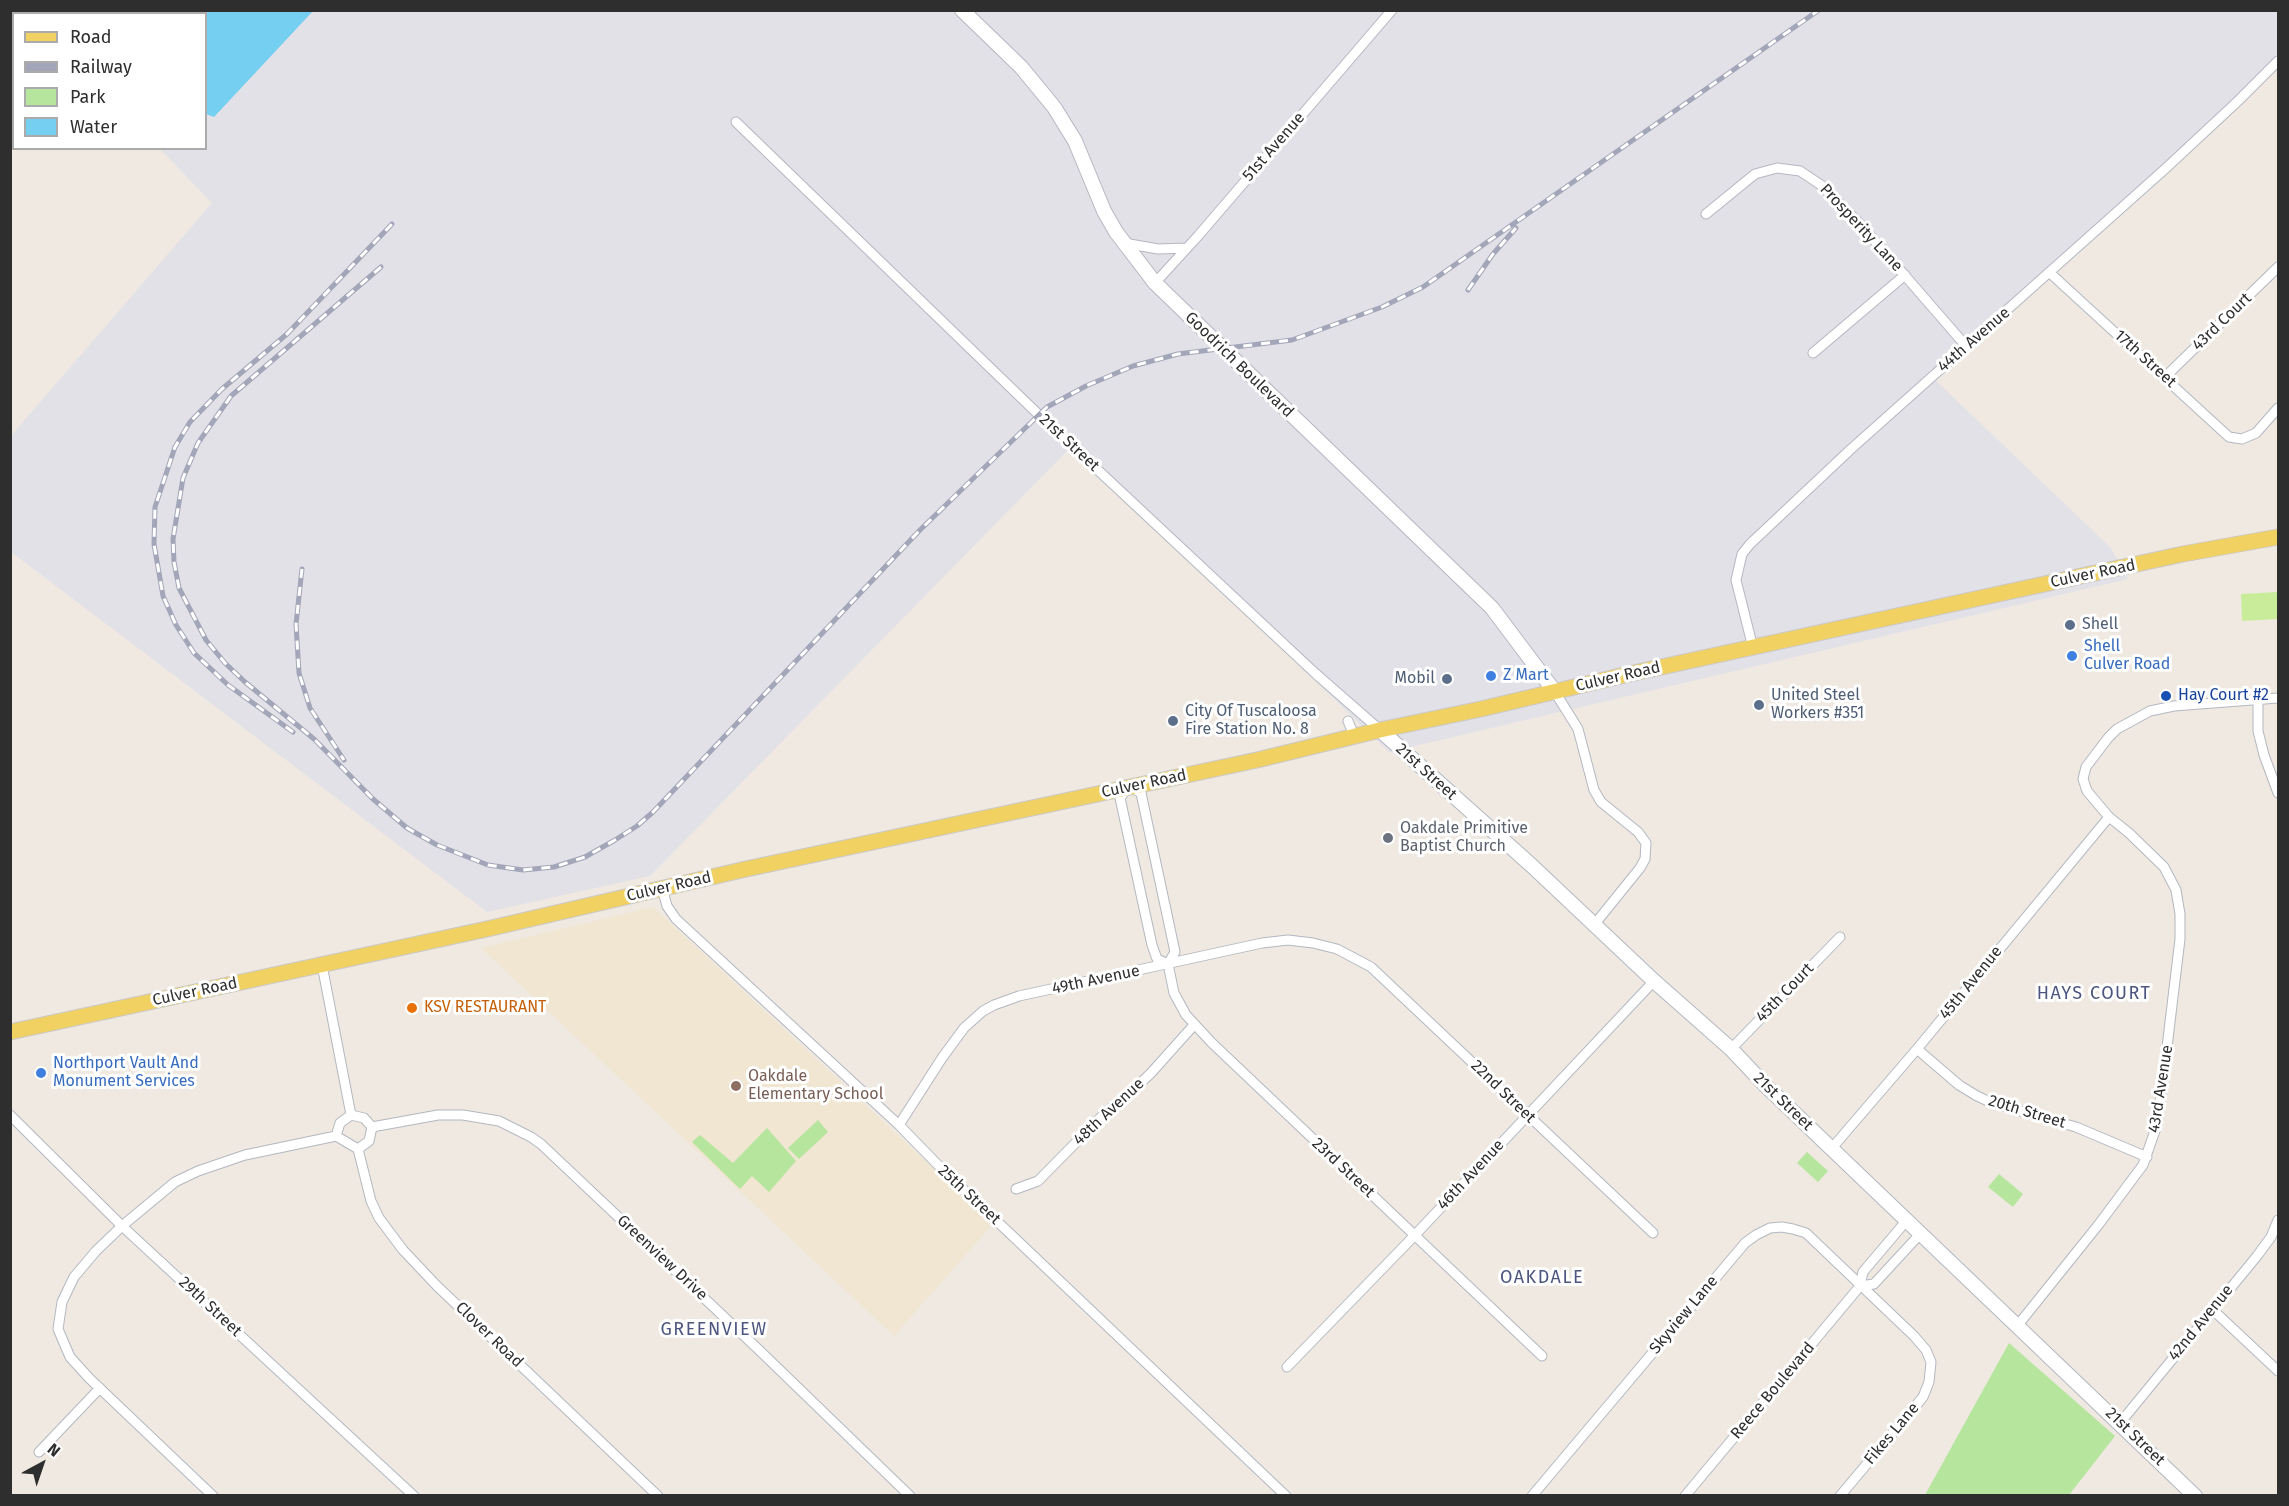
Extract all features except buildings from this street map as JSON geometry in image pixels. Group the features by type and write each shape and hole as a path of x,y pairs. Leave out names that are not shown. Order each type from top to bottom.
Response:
{"main road":[{"name":"Culver Road","path":"10,1032 1129,786 1257,760 1380,730 2183,554 2278,537"}],"street":[{"name":"Goodrich Boulevard","path":"962,10 1022,68 1054,106 1075,141 1104,211 1123,243 1155,283 1492,608 1555,692"},
{"name":"51st Avenue","path":"1155,283 1392,10"},
{"name":"44th Avenue","path":"1753,648 1736,580 1742,554 1777,517 2050,273 2238,101 2278,61"},
{"name":"21st Street","path":"736,122 1039,415 1316,674 1532,865 1654,981 1731,1049 2195,1496"},
{"name":"Prosperity Lane","path":"1706,214 1755,174 1777,168 1800,171 1821,185 1905,275 1966,346"},
{"path":"1123,243 1158,249 1187,248"},
{"name":"43rd Court","path":"2165,377 2278,267"},
{"name":"17th Street","path":"2050,273 2229,437 2242,439 2256,433 2278,408"},
{"path":"1814,353 1905,275"},
{"path":"1555,692 1578,729 1594,790 1601,802 1638,831 1646,843 1645,859 1640,868 1594,925"},
{"path":"2278,698 2258,700 2258,731 2278,793"},
{"name":"43rd Avenue","path":"2018,1324 2136,1176 2147,1156 2157,1125 2162,1088 2178,955 2180,914 2176,890 2171,878 2151,854 2109,817 2086,790 2083,779 2086,767 2092,756 2117,729 2135,718 2162,707 2258,700"},
{"path":"1348,721 1354,736"},
{"name":"23rd Street","path":"1168,964 1157,958 1152,945 1120,798 1129,786 1141,793 1175,952 1168,964 1176,999 1194,1025 1542,1356"},
{"name":"45th Avenue","path":"1832,1148 2109,817"},
{"name":"25th Street","path":"662,888 667,906 676,919 899,1125 962,1188 1286,1496"},
{"name":"45th Court","path":"1731,1049 1840,937"},
{"name":"49th Avenue","path":"899,1125 956,1038 969,1023 984,1011 1019,996 1281,940 1319,944 1349,955"},
{"name":"22nd Street","path":"1349,955 1371,967 1400,992 1653,1233"},
{"path":"322,965 351,1115"},
{"name":"46th Avenue","path":"1287,1368 1654,981"},
{"name":"48th Avenue","path":"1016,1189 1038,1181 1107,1111 1151,1073 1194,1025"},
{"name":"20th Street","path":"1917,1049 1959,1085 1992,1103 2076,1127 2147,1156"},
{"name":"Greenview Drive","path":"372,1128 438,1114 463,1115 499,1121 531,1137 750,1341 910,1496"},
{"name":"29th Street","path":"10,1115 122,1226 402,1492 414,1496"},
{"path":"213,1496 70,1357 58,1329 62,1302 74,1277 96,1251 175,1182 198,1171 245,1155 336,1136 358,1149 369,1141 372,1128 364,1118 351,1115 340,1123 336,1136"},
{"name":"Clover Road","path":"358,1149 371,1201 379,1218 402,1250 469,1317 658,1496"},
{"name":"Reece Boulevard","path":"1685,1496 1860,1286 1863,1272 1907,1220"},
{"name":"42nd Avenue","path":"2120,1423 2275,1238 2278,1220"},
{"name":"Skyview Lane","path":"1532,1496 1742,1246 1756,1235 1770,1228 1782,1227 1806,1233 1860,1286"},
{"name":"Reece Boulevard","path":"1860,1286 1874,1284 1921,1233"},
{"name":"Fikes Lane","path":"1840,1496 1923,1397 1929,1382 1931,1362 1926,1350 1914,1336 1860,1286"},
{"path":"2213,1310 2278,1371"},
{"path":"39,1452 100,1388"}],"shaded area":[{"path":"2278,11 2278,59 1932,377 2111,548 2128,579 1389,752 1072,446 650,876 487,912 11,552 10,437 212,203 161,150 207,150 207,12 28,12"},
{"name":"Oakdale Elementary School","path":"653,907 993,1224 894,1336 481,948"}],"green space":[{"path":"2278,592 2278,619 2242,621 2241,594"},
{"path":"818,1120 828,1132 799,1159 788,1148"},
{"path":"767,1128 796,1161 769,1192 752,1176 740,1189 692,1142 700,1135 733,1163"},
{"path":"1807,1152 1828,1171 1818,1182 1797,1163"},
{"path":"1999,1174 2023,1194 2013,1207 1988,1187"},
{"path":"2009,1343 2115,1436 2069,1495 1925,1495"}],"water":[{"path":"313,11 214,117 207,114 207,12 86,12"}],"railway":[{"path":"381,267 231,396 198,443 183,478 173,539 174,562 179,588 206,640 225,663 314,739 373,799 407,828 437,845 488,865 523,870 554,867 585,857 637,826 653,812 920,530 1047,407 1086,386 1133,366 1178,354 1292,340 1382,307 1423,287 1819,10"},
{"path":"293,732 228,685 194,653 176,625 163,596 154,544 155,507 175,447 190,422 222,389 287,334 392,224"},
{"path":"1468,290 1493,254 1516,228"},
{"path":"302,569 296,624 299,673 310,708 344,760"}],"place":[{"name":"Shell","path":"2070,625"},
{"name":"Shell Culver Road","path":"2072,656"},
{"name":"Z Mart","path":"1491,676"},
{"name":"Mobil","path":"1447,679"},
{"name":"Hay Court #2","path":"2166,696"},
{"name":"United Steel Workers #351","path":"1759,705"},
{"name":"City Of Tuscaloosa Fire Station No. 8","path":"1173,721"},
{"name":"Oakdale Primitive Baptist Church","path":"1388,838"},
{"name":"KSV RESTAURANT","path":"412,1008"},
{"name":"Northport Vault And Monument Services","path":"41,1073"},
{"name":"Oakdale Elementary School","path":"736,1086"}],"district":[{"name":"HAYS COURT","path":"2094,994"},
{"name":"OAKDALE","path":"1542,1278"},
{"name":"GREENVIEW","path":"714,1330"}]}
